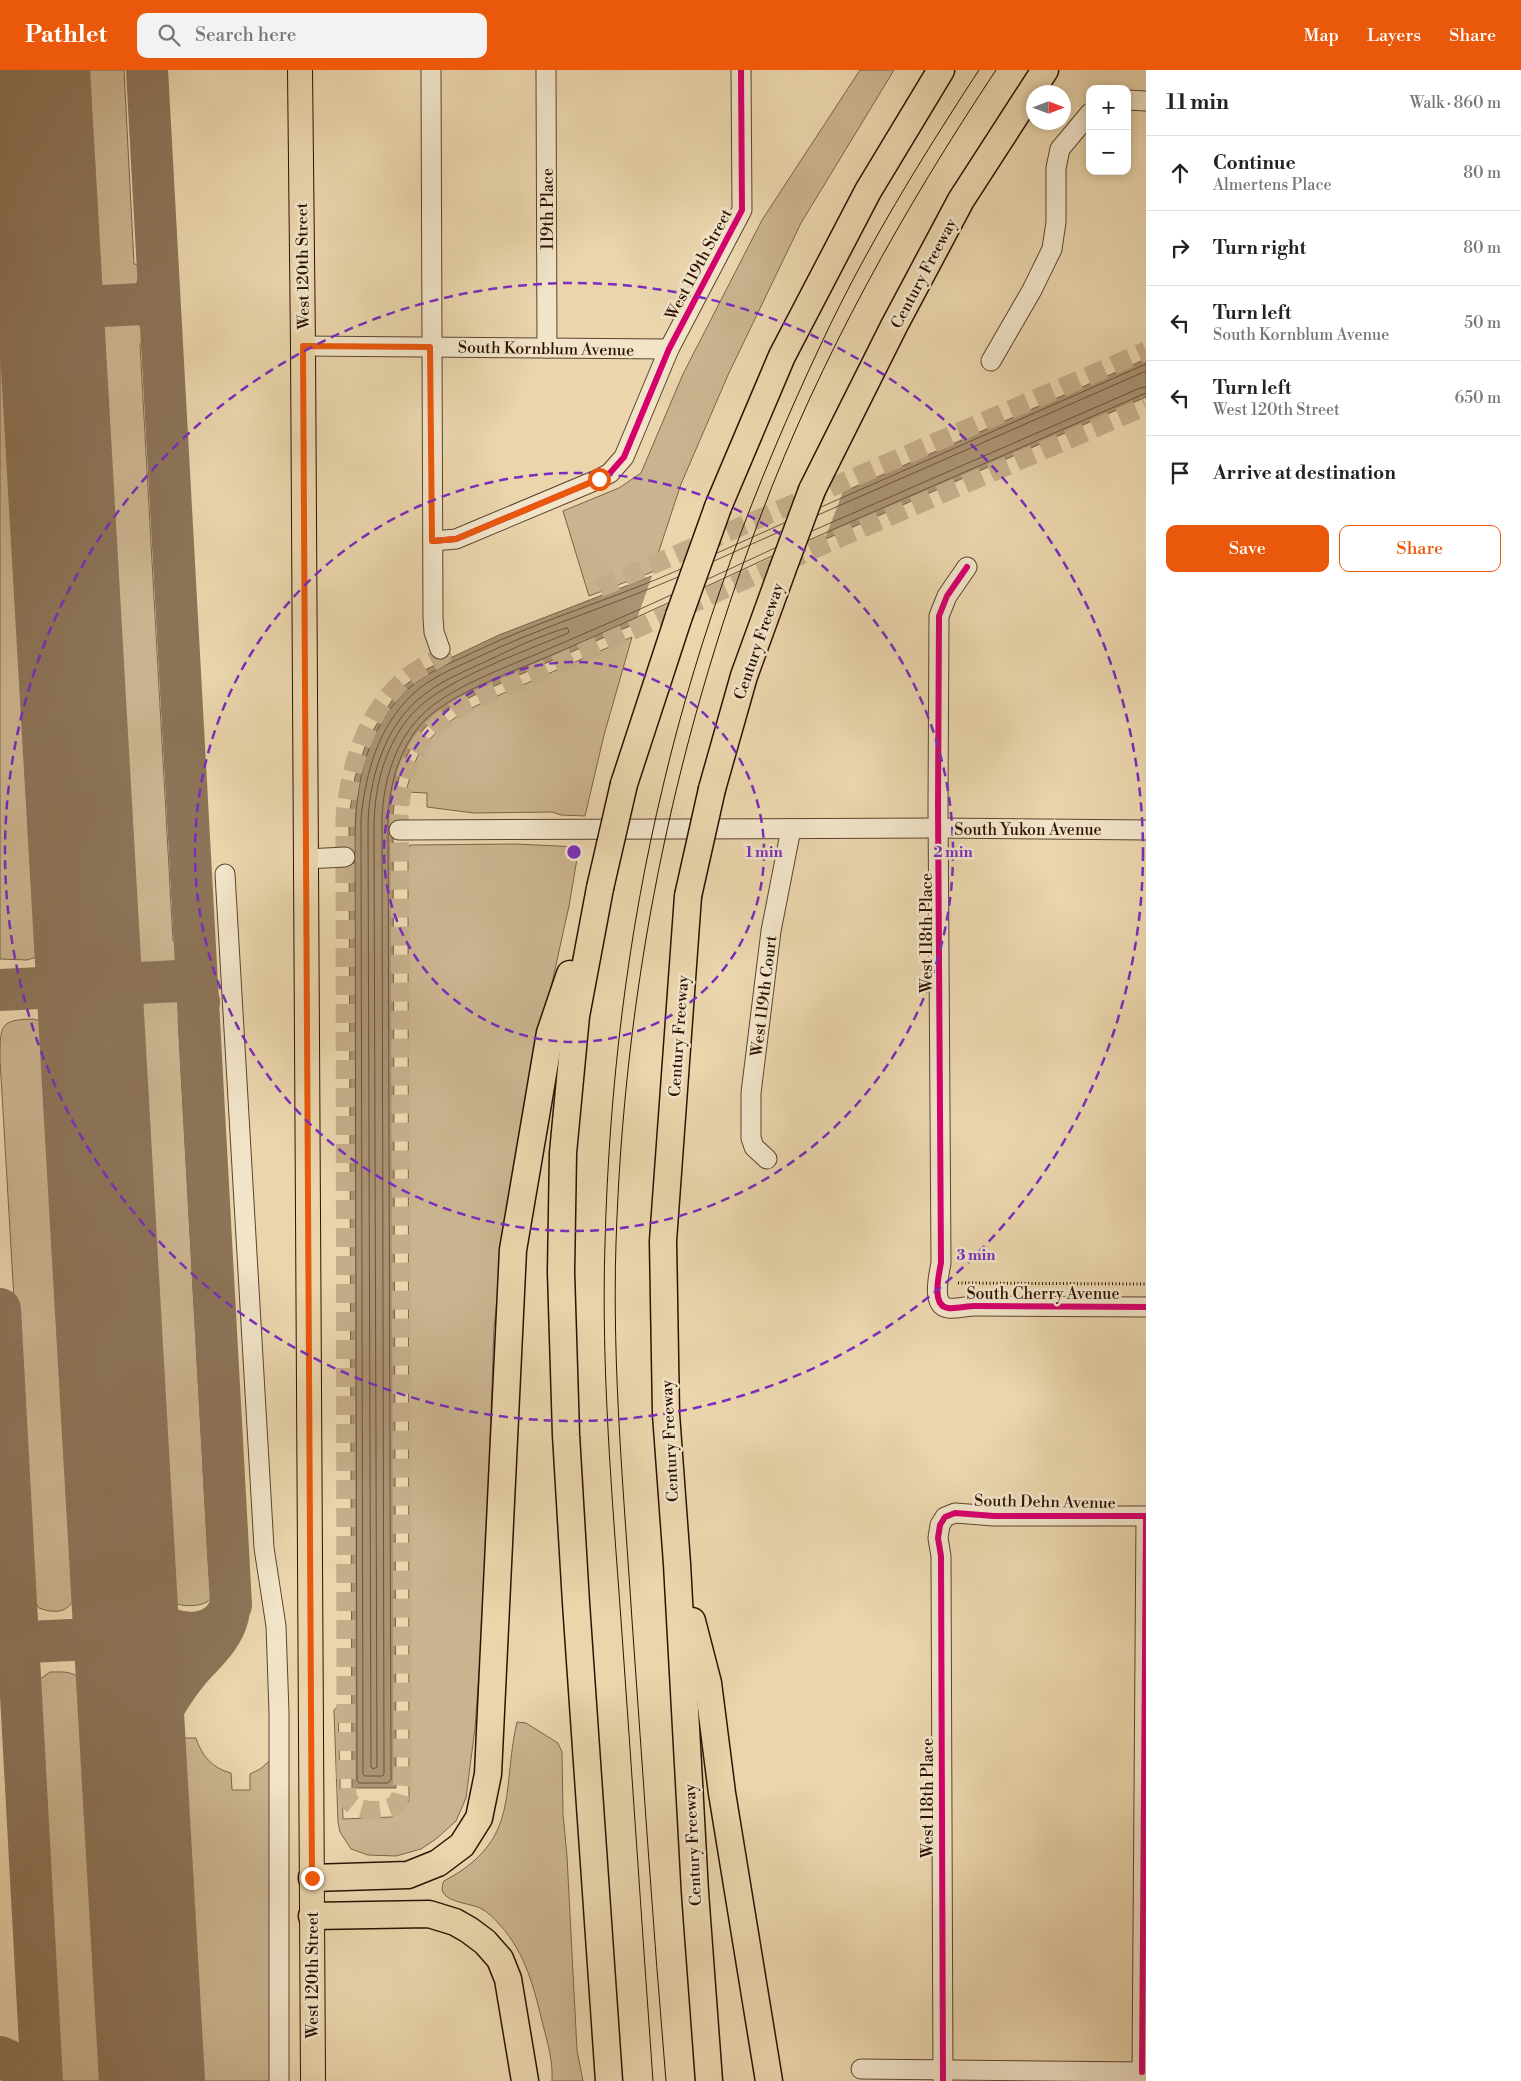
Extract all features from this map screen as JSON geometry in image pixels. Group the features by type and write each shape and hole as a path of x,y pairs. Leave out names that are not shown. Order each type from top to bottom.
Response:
{"highway":[{"path":"609,2081 566,1436 561,1272 563,1153 576,1016 600,888 624,784 678,616 718,507 782,356 868,191 941,70"},
{"name":"Century Freeway","path":"708,2081 694,1892 678,1564 666,1414 663,1241 688,896 712,789 744,676 812,490 894,326 961,200 1045,70"},
{"path":"312,1878 408,1874 423,1870 438,1863 462,1844 479,1818 488,1774 504,1406 513,1250 550,1033 600,888"},
{"path":"678,1564 708,1683 722,1793 769,2081"},
{"path":"312,1916 429,1914 455,1922 485,1942 500,1959 508,1979 525,2081"}],"main road":[{"name":"West 120th Street","path":"300,70 313,2081"}],"street":[{"path":"431,70 430,347 432,618 434,632 440,649"},
{"name":"119th Place","path":"546,70 547,348"},
{"name":"West 119th Street","path":"432,541 456,539 599,479 610,473 624,457 668,349 742,210 741,70"},
{"path":"1131,100 1146,101"},
{"path":"992,360 1032,290 1052,250 1056,222 1056,168 1060,149 1086,118"},
{"name":"South Kornblum Avenue","path":"303,346 668,349"},
{"name":"West 118th Place","path":"941,1305 937,1296 940,1263 938,828 940,616 946,596 967,567"},
{"name":"South Yukon Avenue","path":"399,830 938,828 1146,830"},
{"name":"West 119th Court","path":"767,1159 754,1147 751,1138 751,1093 771,930 791,829"},
{"path":"306,859 345,857"},
{"path":"225,874 264,1548 276,1626 279,2081"},
{"name":"South Cherry Avenue","path":"941,1305 947,1308 976,1306 1146,1307"},
{"name":"South Dehn Avenue","path":"945,1516 955,1513 994,1516 1146,1517"},
{"name":"West 118th Place","path":"943,2075 941,1564 938,1538 940,1525 945,1516"},
{"path":"861,2069 943,2075 1144,2072 1146,1517"}],"path":[{"path":"958,1283 1146,1284"}],"shaded area":[{"path":"81,70 124,70 134,264 140,265 140,272 135,285 121,290 95,290 88,286 86,282 85,276 92,275"},
{"path":"860,70 894,70 801,223 728,375 681,484 652,572 589,596 563,511 619,488 641,473 683,374 762,220"},
{"path":"117,318 136,322 140,326 145,341 140,344 173,941 179,942 175,961 162,967 148,969 133,968 124,959 124,955 131,954 97,335 88,334 93,324 102,319"},
{"path":"0,329 8,341 41,943 41,950 37,957 27,960 0,959"},
{"path":"632,637 604,735 585,816 561,815 552,812 474,813 427,807 427,793 406,792 413,768 424,746 447,723 460,714"},
{"path":"515,844 579,847 569,906 530,1082 506,1221 494,1327 485,1593 475,1728 466,1798 456,1821 436,1839 421,1849 396,1856 368,1855 351,1849 340,1832 338,1822 334,1710 338,1706 340,1789 342,1789 343,1819 392,1817 401,1811 409,1801 408,849 410,845"},
{"path":"165,994 178,1000 184,1019 178,1019 209,1576 215,1577 216,1584 214,1594 209,1601 203,1604 188,1606 161,1598 158,1580 167,1579 135,1014 125,1014 126,1008 134,997"},
{"path":"33,1019 41,1021 46,1030 78,1580 72,1602 63,1610 56,1611 39,1608 32,1597 31,1589 0,1060 4,1026 14,1021"},
{"path":"50,1672 73,1674 83,1685 106,2081 57,2081 37,1690 39,1680"},
{"path":"517,1722 526,1723 558,1743 562,1752 563,1814 567,1856 577,2050 583,2081 552,2081 550,2053 540,2011 528,1972 509,1936 486,1911 453,1900 444,1893 442,1888 444,1881 469,1865 486,1849 497,1831 507,1793"},
{"path":"177,1738 196,1738 201,1750 213,1765 231,1773 232,1790 250,1790 250,1774 260,1769 272,1759 274,2081 196,2081"}],"water":[{"path":"1146,359 1146,397 481,692 440,714 419,735 411,747 396,790 393,819 396,1788 352,1788 349,817 355,777 368,738 393,699 404,686 427,669 499,635 652,576"}],"pier":[{"path":"844,489 824,541 634,627 653,573"}],"taxiway":[{"path":"16,1628 19,1634 29,1642 91,1639 102,1636 110,1629 121,1611 123,1576 132,1598 143,1612 157,1623 169,1629 194,1633 206,1631 225,1617 231,1605 147,70"},
{"path":"17,310 36,299 40,294 46,282 49,267"},
{"path":"0,311 142,304 154,295 158,281"},
{"path":"54,355 59,326 68,314 84,307 96,306"},
{"path":"87,946 93,963 103,975 117,982 136,983"},
{"path":"0,990 178,981 192,987 199,1002"},
{"path":"53,987 67,991 78,998 92,1022"},
{"path":"0,1309 42,2081"},
{"path":"136,1791 147,1743 160,1713 188,1672 217,1640 228,1616"},
{"path":"91,1639 106,1644 116,1652 129,1677"},
{"path":"0,2057 32,2071 40,2081"}],"runway":[{"path":"37,70 152,2081"}],"tunnel":[{"path":"599,588 1146,351"},
{"path":"440,649 442,656 409,676 394,690 371,722 356,759 347,798 345,817 346,1784 349,1801 360,1809 367,1810 388,1809 397,1803 400,1798 403,1781 399,831 402,789 416,751 428,734 443,719 463,706 821,546 1146,406"}],"tram line":[{"path":"653,2081 611,1479 606,1385 604,1290 607,1186 616,1071 622,1013 639,899 663,786 694,672 731,560 774,450 822,342 857,272 916,170 979,70"},
{"path":"666,2081 648,1851 617,1385 615,1290 621,1149 630,1056 642,964 658,873 678,782 702,692 730,603 761,515 810,399 866,286 928,177 996,70"}],"cycle path":[{"path":"433,541 456,539 599,479 610,473 624,457 669,349 742,210 741,70"},
{"path":"967,567 947,596 939,616 938,807 941,1263 937,1289 939,1302 948,1308 975,1306 1146,1307"},
{"path":"943,2081 941,1556 938,1538 940,1525 945,1517 955,1513 994,1516 1146,1516"},
{"path":"1142,2072 1146,1518"}],"route":[{"path":"312,1878 303,346 430,347 432,541 456,539 599,479"}]}
